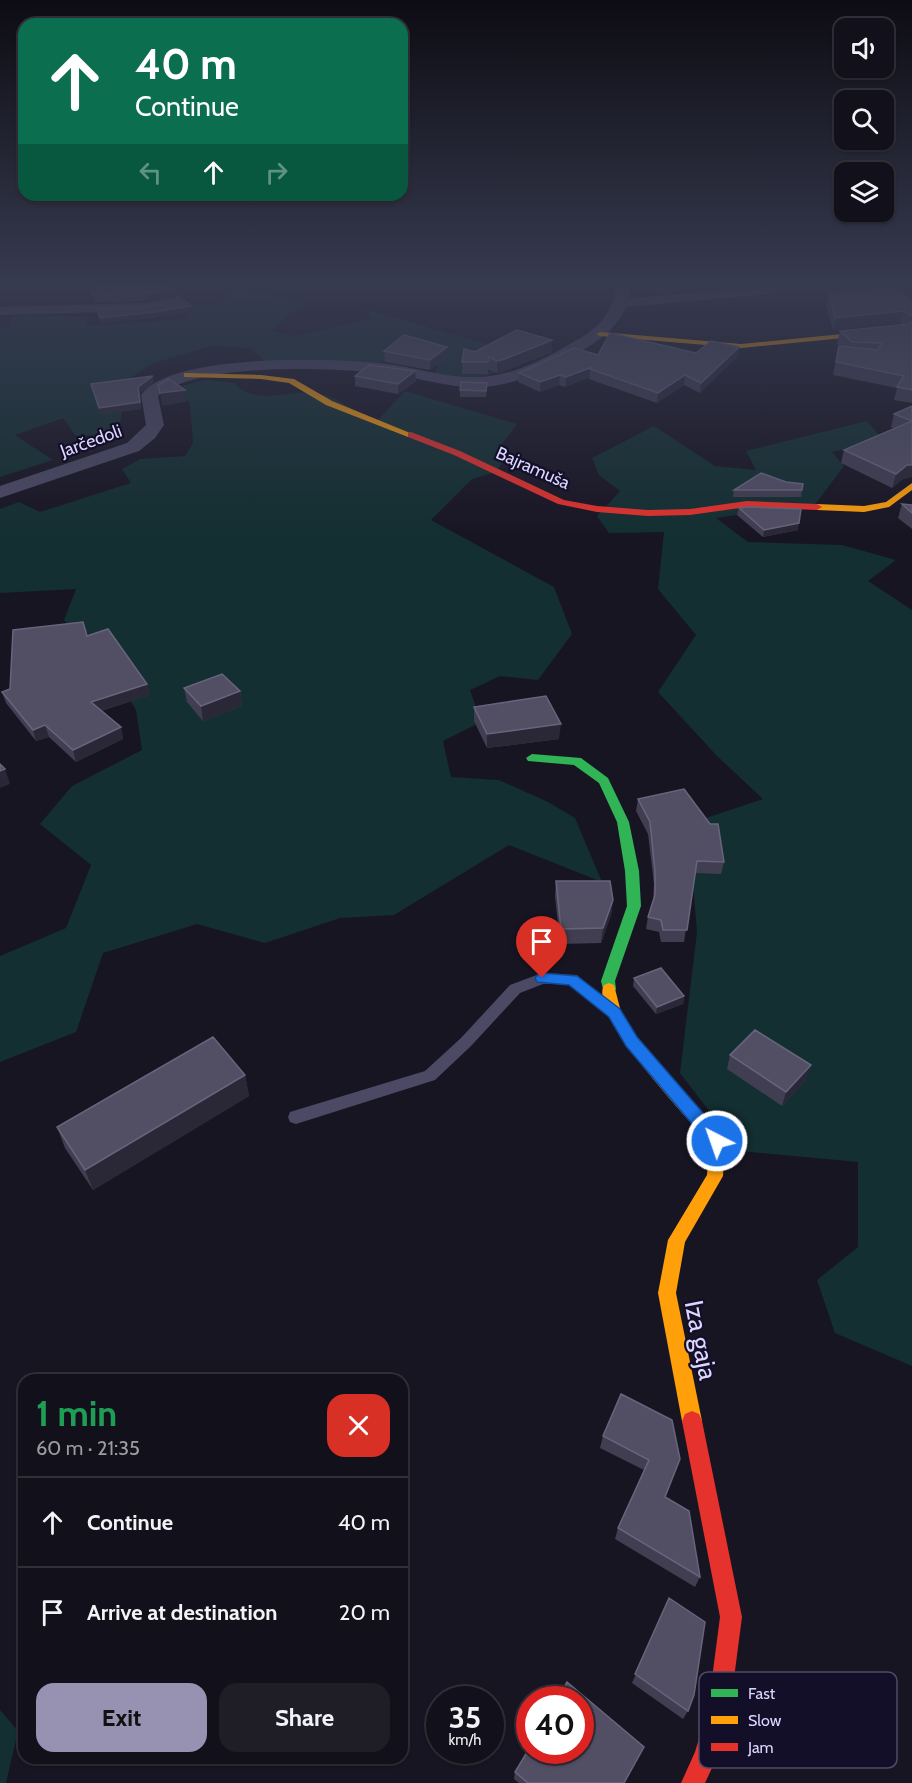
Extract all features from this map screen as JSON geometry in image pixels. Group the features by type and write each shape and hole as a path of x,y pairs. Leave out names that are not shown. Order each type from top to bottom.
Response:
{"street":[{"name":"Jarčedoli","path":"0,492 134,447 155,427 157,417 149,395 150,391 172,379 187,375 229,370"},
{"name":"Jarčedoli","path":"393,370 454,382 485,382 531,370"},
{"name":"Bajramuša","path":"187,375 261,377 291,381 329,403 457,453 561,502 597,509 648,513 690,512 747,504 864,509 889,504 912,486"},
{"name":"Iza gaja","path":"532,758 577,761 604,781 623,822 632,871 634,906 608,981 614,1013 632,1041 717,1141 715,1176 677,1240 667,1293 731,1617 724,1672"},
{"name":"Iza gaja","path":"693,1783 700,1768"}],"lane":[{"path":"296,1117 430,1076 515,990 542,978 572,980 614,1013"}],"green space":[{"path":"0,370 142,370 119,386 122,406 119,434 76,436 63,418 15,435 53,460 0,477"},
{"path":"436,370 505,370 474,379 435,374"},
{"path":"207,380 234,383 243,390 264,396 321,394 376,422 405,391 517,424 502,444 506,457 496,472 472,479 431,520 554,587 572,634 538,680 500,676 470,690 481,722 443,741 451,777 499,780 548,802 575,818 602,882 509,845 394,915 340,918 265,943 197,924 103,953 76,1032 0,1062 0,956 66,928 91,865 40,824 72,786 142,750 136,710 120,684 64,620 76,589 0,593 0,509 19,502 40,512 131,483 122,469 140,459 185,456 193,443 190,403 163,390"},
{"path":"867,421 883,440 832,452 844,466 813,507 716,518 748,542 842,545 896,560 868,581 912,610 912,1366 835,1333 817,1280 858,1247 858,1162 740,1151 680,1073 697,932 688,824 763,799 717,756 658,692 696,635 658,589 664,532 609,533 597,516 620,491 599,475 592,458 654,426 715,466 756,470 746,451"},
{"path":"0,1710 18,1731 6,1783 0,1783"}],"building":[{"path":"362,370 415,371 398,384 355,376"},
{"path":"525,370 584,370 566,377 560,375 540,382 519,373"},
{"path":"593,370 715,370 701,383 685,375 658,393"},
{"path":"876,370 912,370 912,390 897,387 904,376"},
{"path":"153,376 138,387 140,402 99,408 91,384"},
{"path":"169,379 185,390 160,393 158,385"},
{"path":"461,382 487,383 486,391 460,390"},
{"path":"912,406 912,421 894,414"},
{"path":"912,421 912,465 907,465 896,474 844,450"},
{"path":"761,473 786,482 803,484 802,490 734,490"},
{"path":"902,504 912,505 912,513"},
{"path":"739,508 801,509 799,523 764,530"},
{"path":"83,622 87,636 108,629 147,684 91,702 121,727 73,750 45,725 33,730 2,692 10,689 13,630"},
{"path":"222,674 240,691 201,706 184,688"},
{"path":"546,696 561,724 487,734 474,707"},
{"path":"684,789 710,824 718,824 724,862 697,861 687,930 663,930 661,920 648,917 655,895 655,872 650,822 638,799"},
{"path":"556,881 610,881 613,900 603,928 561,929"},
{"path":"661,968 684,996 657,1007 634,978"},
{"path":"755,1030 811,1065 786,1092 730,1055"},
{"path":"213,1037 245,1075 85,1170 57,1127"},
{"path":"621,1394 672,1420 680,1459 665,1497 689,1511 700,1577 618,1528 649,1460 603,1436"},
{"path":"669,1598 705,1622 694,1695 688,1711 635,1674"},
{"path":"594,1705 644,1747 624,1783 528,1783 515,1772 520,1764 594,1764"}],"traffic: fast":[{"path":"532,758 577,761 604,781 623,822 632,871 634,906 608,981 609,989"}],"traffic: slow":[{"path":"187,375 261,377 291,381 329,403 411,435"},
{"path":"817,507 864,509 889,504 912,486"},
{"path":"609,989 614,1013 632,1042 717,1141 715,1176 677,1240 667,1293 692,1421"}],"traffic: jam":[{"path":"411,435 457,453 561,502 597,509 648,513 690,512 747,504 817,507"},
{"path":"692,1421 731,1617 724,1672"},
{"path":"693,1783 700,1768"}],"route":[{"path":"542,978 572,980 614,1013 632,1041 717,1141"}]}
